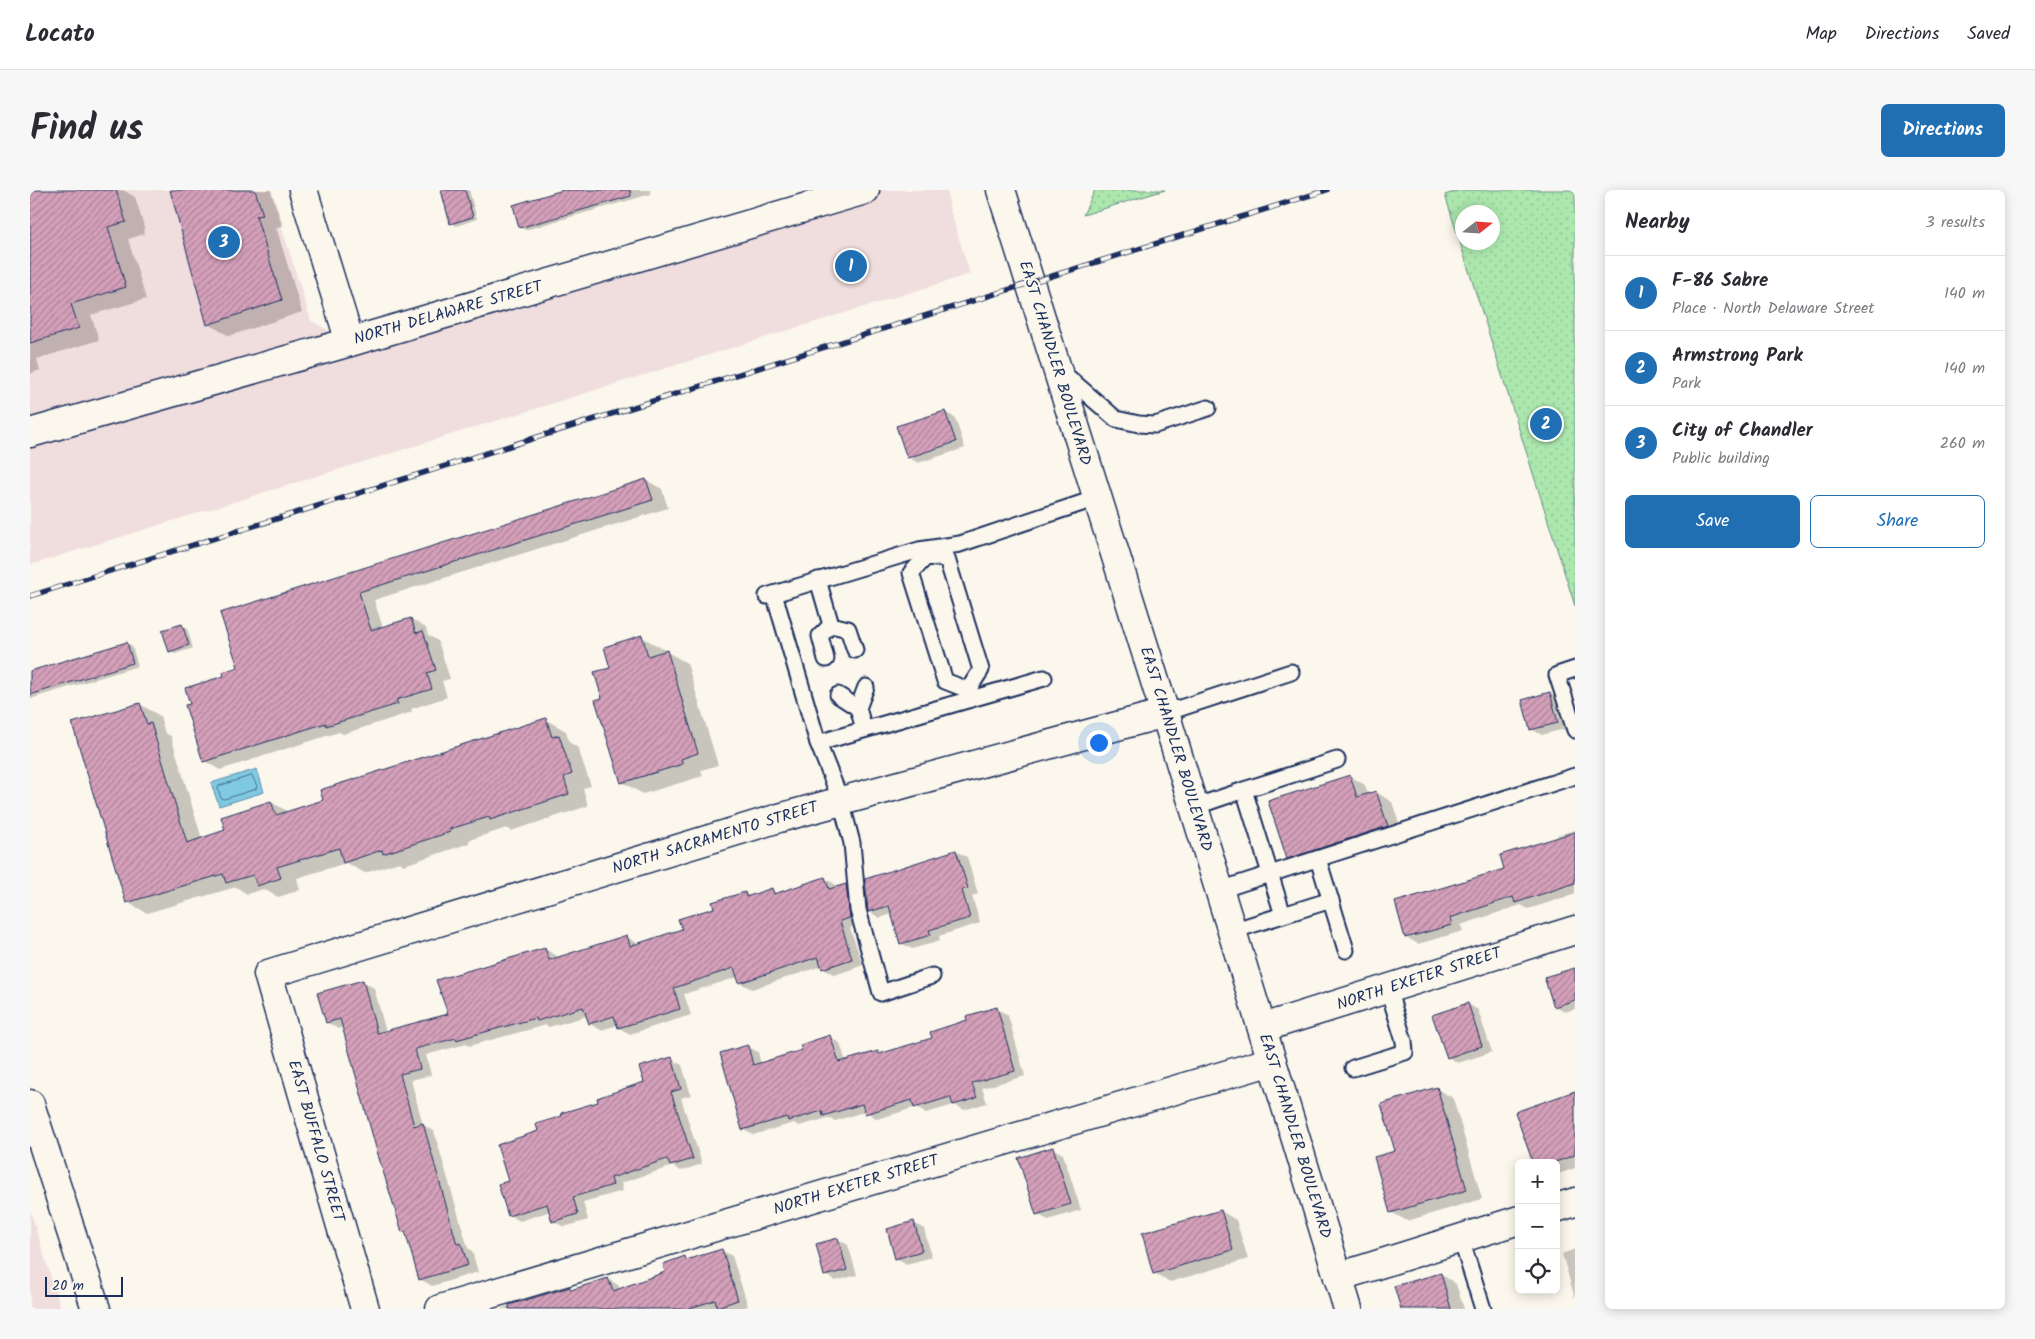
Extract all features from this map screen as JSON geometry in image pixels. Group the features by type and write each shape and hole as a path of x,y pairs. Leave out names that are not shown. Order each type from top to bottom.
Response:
{"street":[{"path":"303,190 350,342"},
{"name":"NORTH DELAWARE STREET","path":"30,434 865,190"},
{"name":"EAST CHANDLER BOULEVARD","path":"1001,190 1166,713 1348,1309"},
{"name":"NORTH SACRAMENTO STREET","path":"268,974 779,818 1166,713"},
{"name":"NORTH EXETER STREET","path":"1262,1028 1575,930"},
{"name":"EAST BUFFALO STREET","path":"268,974 365,1309"},
{"name":"NORTH EXETER STREET","path":"440,1309 1272,1061"},
{"path":"30,1104 96,1309"},
{"path":"1560,1207 1575,1202"},
{"path":"1338,1278 1515,1221"}],"lane":[{"path":"1057,368 1116,420 1155,425 1208,408"},
{"path":"932,976 881,993 858,910 852,843 841,801 818,743 770,595 818,580 960,544 1097,498"},
{"path":"921,553 911,573 945,681 969,695"},
{"path":"921,553 947,559 980,670 969,695"},
{"path":"818,580 831,625"},
{"path":"831,625 848,629 855,650"},
{"path":"826,658 820,636 831,625"},
{"path":"1575,669 1558,675 1575,730"},
{"path":"1166,713 1291,672"},
{"path":"818,743 864,730 969,695 1044,678"},
{"path":"864,730 858,708 866,687"},
{"path":"838,695 858,708"},
{"path":"1194,807 1337,760"},
{"path":"1220,890 1575,776"},
{"path":"1244,790 1283,915"},
{"path":"1318,859 1346,950"},
{"path":"1232,931 1331,900"},
{"path":"1353,1068 1405,1052 1404,1041 1388,989"},
{"path":"1461,1239 1483,1309"}],"shaded area":[{"path":"30,190 270,190 311,321 350,342 865,190 947,190 950,210 970,274 30,565"},
{"path":"30,1210 61,1309 30,1309"}],"green space":[{"path":"1095,190 1165,190 1083,215"},
{"path":"1460,190 1575,190 1575,606 1462,250 1500,250 1500,205 1455,205 1455,227 1445,195"}],"water":[{"path":"257,769 264,792 219,806 211,783"}],"building":[{"path":"30,190 116,190 126,222 108,227 126,287 71,304 79,328 30,343"},
{"path":"170,190 255,190 263,215 256,216 282,300 207,325"},
{"path":"441,190 465,190 473,217 450,224"},
{"path":"563,190 630,190 631,196 519,228 513,205"},
{"path":"945,411 956,442 907,458 896,426"},
{"path":"646,479 653,500 359,592 371,630 411,618 416,633 423,631 436,670 427,673 432,689 396,700 398,704 326,726 326,723 203,762 185,705 190,704 185,688 224,676 223,672 238,667 220,613"},
{"path":"182,624 189,645 169,652 162,630"},
{"path":"642,635 648,656 667,650 698,753 681,759 683,764 621,783 595,700 602,698 594,672 610,668 604,647"},
{"path":"127,642 133,663 30,695 30,671"},
{"path":"1550,692 1558,723 1530,730 1522,700"},
{"path":"140,703 147,724 151,723 187,843 225,830 221,817 271,801 276,815 323,800 320,790 546,718 552,737 559,735 572,774 564,777 569,794 490,820 489,817 450,829 450,832 383,854 382,850 343,863 339,848 277,867 281,878 257,886 253,875 226,883 223,874 126,903 72,723"},
{"path":"1350,775 1357,797 1376,791 1388,826 1287,859 1268,801"},
{"path":"1575,832 1575,883 1515,903 1513,897 1450,918 1452,925 1405,938 1395,902 1504,869 1500,855"},
{"path":"956,850 968,888 962,890 970,918 929,930 931,935 900,944 889,906 868,912 865,879"},
{"path":"825,877 829,889 846,884 850,918 840,921 852,959 822,969 818,957 739,983 734,968 674,988 680,1009 618,1028 614,1016 589,1024 583,1007 537,1021 536,1018 415,1049 420,1069 400,1074 414,1126 423,1123 457,1244 461,1243 468,1265 419,1280 405,1231 402,1232 378,1155 340,1019 326,1023 317,993 363,980 377,1033 448,1014 436,980 545,948 549,960 627,935 630,946 682,929 678,919 714,908 712,902 745,892 746,897 772,888 774,894"},
{"path":"1575,968 1575,1000 1554,1007 1544,977"},
{"path":"1468,1003 1482,1046 1447,1058 1432,1015"},
{"path":"997,1007 1015,1071 972,1083 977,1098 953,1105 950,1097 914,1108 912,1100 865,1114 862,1104 823,1116 822,1111 788,1121 787,1117 742,1130 720,1053 748,1045 753,1065 802,1050 800,1045 830,1035 839,1062 878,1051 879,1054 932,1038 930,1032 967,1020 966,1016"},
{"path":"672,1057 681,1089 671,1092 693,1159 670,1166 667,1159 611,1178 613,1185 573,1197 578,1214 552,1222 547,1204 508,1216 498,1184 508,1181 497,1145 538,1131 536,1124 562,1116 561,1113 598,1102 597,1098 644,1082 639,1067"},
{"path":"1437,1087 1467,1190 1390,1213 1374,1157 1395,1151 1381,1104"},
{"path":"1575,1091 1575,1155 1560,1160 1532,1159 1515,1112"},
{"path":"1053,1147 1071,1204 1036,1215 1018,1158"},
{"path":"1221,1210 1233,1250 1153,1274 1142,1233"},
{"path":"914,1221 922,1251 895,1259 887,1229"},
{"path":"838,1238 847,1270 824,1276 816,1244"},
{"path":"722,1249 738,1300 717,1307 715,1300 687,1309 509,1309 509,1305 570,1287 571,1290 608,1278 613,1291 665,1272 663,1264 685,1256 686,1260"},
{"path":"1441,1273 1451,1309 1401,1309 1394,1286"}],"railway":[{"path":"30,596 1327,190"}],"place":[{"name":"City of Chandler","path":"224,242"},
{"name":"F-86 Sabre","path":"851,266"},
{"name":"Armstrong Park","path":"1546,424"}]}
